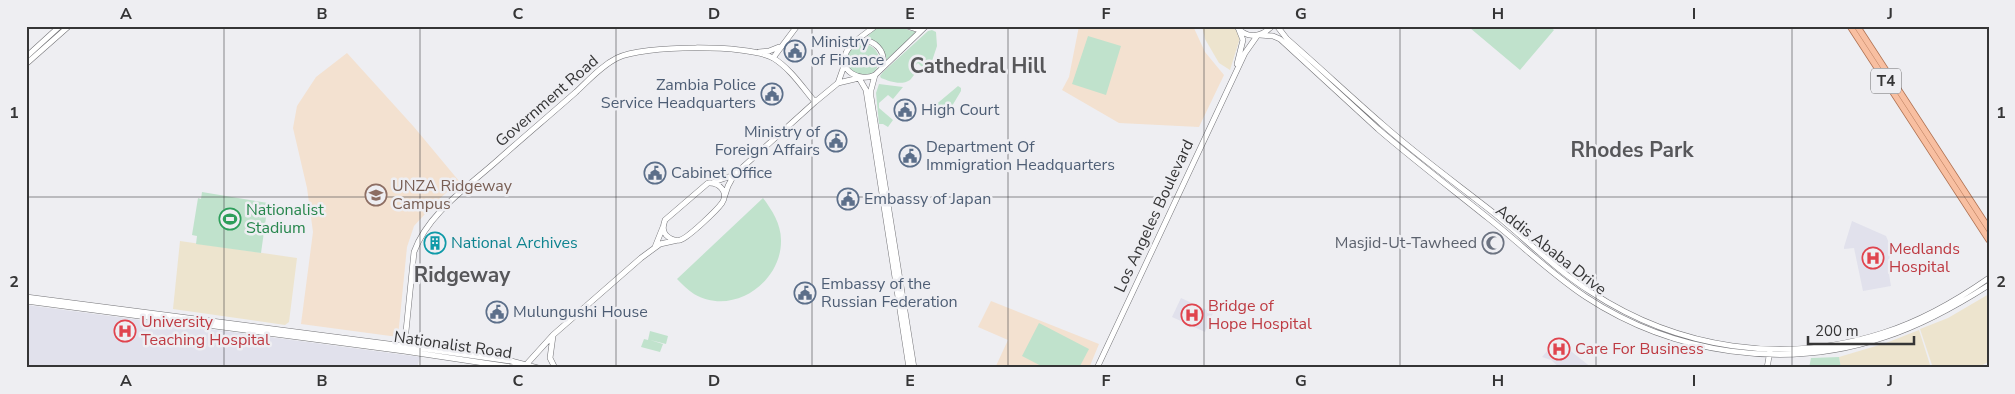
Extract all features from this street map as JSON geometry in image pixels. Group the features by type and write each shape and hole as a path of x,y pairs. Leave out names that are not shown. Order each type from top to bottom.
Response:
{"main road":[{"path":"26,57 60,26"},
{"path":"26,64 69,26"},
{"path":"773,58 797,26"},
{"path":"838,83 845,63 846,53 875,26"},
{"path":"907,26 916,29 924,27"},
{"path":"1259,35 1272,26"},
{"name":"Addis Ababa Drive","path":"1278,26 1287,39 1383,125 1506,223 1564,273 1590,292 1651,325 1697,340 1739,348 1770,352 1833,350 1884,338 1945,312 1989,285"},
{"name":"T4","path":"1850,26 1989,240"},
{"name":"T4","path":"1857,26 1989,229"},
{"path":"524,367 553,335 613,281 655,247 665,242 684,238 722,204 734,175 815,102 838,83 875,75 924,27"},
{"name":"Addis Ababa Drive","path":"1236,27 1245,34 1273,36 1280,39 1385,134 1586,296 1634,323 1658,333 1708,348 1760,354 1833,345 1882,333 1942,308 1989,278"},
{"name":"Los Angeles Boulevard","path":"1235,74 1243,40 1236,27"},
{"name":"Los Angeles Boulevard","path":"1097,368 1235,74 1249,46 1259,35"},
{"path":"857,42 866,41 878,47 883,59 882,68"},
{"path":"756,53 772,51 781,46"},
{"name":"Government Road","path":"404,348 414,252 418,241 426,229 470,184 593,75 617,58 680,47 756,53 773,58 815,102"},
{"path":"845,63 850,72 859,78 863,84 867,98 910,368"},
{"path":"875,75 871,97 914,368"},
{"path":"655,247 669,216 704,185 734,175"},
{"path":"713,182 722,188 724,198"},
{"path":"663,226 667,236 678,240"},
{"name":"Nationalist Road","path":"26,299 511,361 524,367"},
{"path":"553,335 550,358 555,368"},
{"name":"Nationalist Road","path":"404,348 524,367"},
{"path":"1767,365 1770,352"},
{"path":"1760,354 1764,356 1767,365"},
{"path":"491,362 495,368"},
{"path":"524,367 538,368"}],"shaded area":[{"path":"1079,26 1193,26 1205,52 1224,75 1199,127 1119,123 1062,90 1069,77"},
{"path":"1202,26 1231,26 1236,30 1240,38 1230,70 1219,63 1205,39"},
{"name":"UNZA Ridgeway Campus","path":"347,53 414,127 459,181 414,226 407,247 398,337 301,324 313,232 307,188 293,128 297,106 316,77"},
{"name":"Medlands Hospital","path":"1852,221 1886,236 1891,248 1888,268 1891,286 1863,291 1854,248 1844,249"},
{"path":"180,241 297,258 289,322 285,325 173,309"},
{"path":"1989,294 1989,362 1976,368 1933,368 1920,329 1948,318"},
{"name":"Bridge of Hope Hospital","path":"1181,298 1213,313 1205,332 1172,317"},
{"path":"991,301 1099,344 1089,368 995,368 1008,340 978,327"},
{"name":"University Teaching Hospital","path":"26,305 420,357 417,368 26,368"},
{"path":"1919,330 1931,368 1841,368 1839,357 1886,343"},
{"name":"Care For Business","path":"1557,340 1592,368 1560,368 1551,360 1542,357"}],"green space":[{"path":"878,26 902,26 917,32 885,61 880,46 866,38"},
{"path":"1471,26 1549,26 1554,30 1520,70 1470,28"},
{"path":"928,31 936,32 937,46 932,61 926,62 922,67 918,63 915,66 918,69 911,79 903,83 881,78 880,76 883,72"},
{"path":"1088,36 1121,46 1106,95 1072,84"},
{"path":"863,44 874,49 879,60 874,71 863,76 852,71 847,60 852,49"},
{"path":"879,84 903,87 893,99 888,95 879,103 879,108 893,120 888,127 879,124 876,93"},
{"path":"958,86 961,88 961,91 949,111 938,113 933,110 933,107"},
{"name":"Nationalist Stadium","path":"202,192 268,203 261,253 196,244 197,236 192,235 198,198 201,199"},
{"path":"763,198 773,212 781,234 779,255 773,269 764,282 739,298 724,301 709,300 694,294 677,279"},
{"path":"1039,323 1089,349 1079,368 1045,368 1022,356"},
{"path":"650,331 668,336 666,344 650,340 663,344 660,352 641,347 644,339 648,340"},
{"path":"1839,357 1841,368 1809,368 1811,358"}],"place":[{"name":"Ministry of Finance","path":"795,51"},
{"name":"Zambia Police Service Headquarters","path":"772,94"},
{"name":"High Court","path":"905,110"},
{"name":"Ministry of Foreign Affairs","path":"836,141"},
{"name":"Department Of Immigration Headquarters","path":"910,156"},
{"name":"Cabinet Office","path":"655,173"},
{"name":"UNZA Ridgeway Campus","path":"376,195"},
{"name":"Embassy of Japan","path":"848,199"},
{"name":"Nationalist Stadium","path":"230,219"},
{"name":"National Archives","path":"435,243"},
{"name":"Masjid-Ut-Tawheed","path":"1493,243"},
{"name":"Medlands Hospital","path":"1873,258"},
{"name":"Embassy of the Russian Federation","path":"805,293"},
{"name":"Mulungushi House","path":"497,312"},
{"name":"Bridge of Hope Hospital","path":"1192,315"},
{"name":"University Teaching Hospital","path":"125,331"},
{"name":"Care For Business","path":"1559,349"}],"district":[{"name":"Cathedral Hill","path":"978,66"},
{"name":"Rhodes Park","path":"1632,150"},
{"name":"Ridgeway","path":"462,275"}]}
